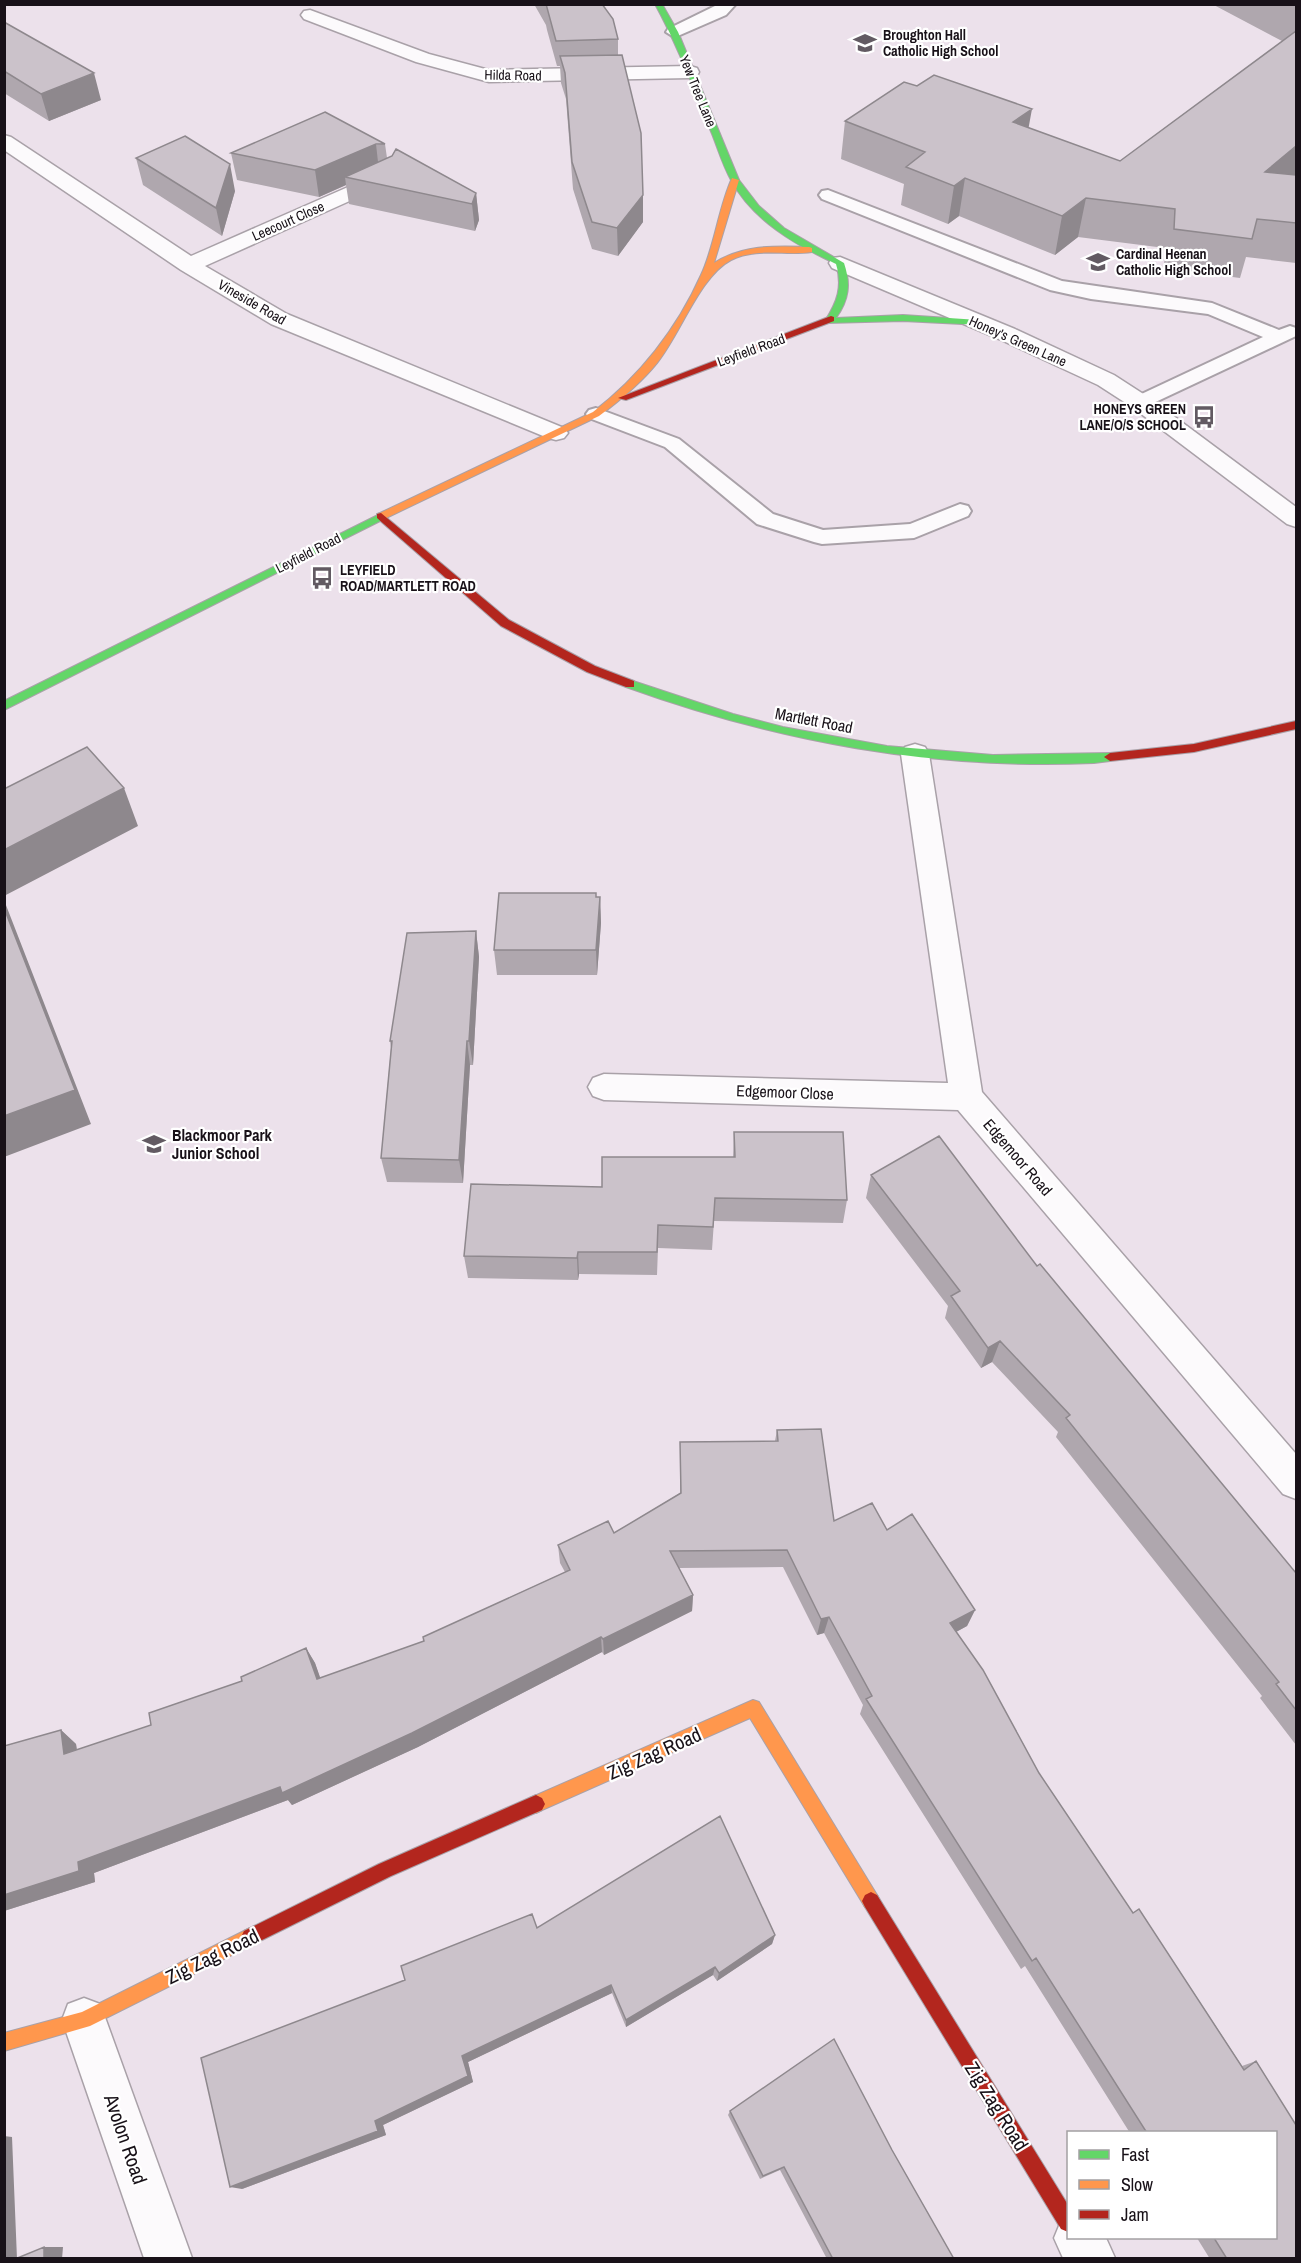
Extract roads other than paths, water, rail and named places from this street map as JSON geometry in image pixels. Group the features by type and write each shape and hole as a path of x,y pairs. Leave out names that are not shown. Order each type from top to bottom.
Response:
{"street":[{"name":"Yew Tree Lane","path":"658,4 674,32 735,180"},
{"name":"Hilda Road","path":"310,15 436,62 489,76 690,72"},
{"name":"Vineside Road","path":"4,141 189,265 279,319 556,433"},
{"name":"Leecourt Close","path":"189,265 387,177"},
{"name":"Honey's Green Lane","path":"735,180 745,199 761,217 809,250 1106,380 1140,402 1296,519"},
{"name":"Leyfield Road","path":"604,408 652,362 706,275 735,180"},
{"path":"706,275 717,262 741,252 809,250"},
{"path":"830,321 847,292 845,276 840,263"},
{"name":"Leyfield Road","path":"4,706 381,516 604,408 759,346 830,321 903,318 979,323"},
{"path":"676,326 688,339"},
{"path":"718,347 759,346"},
{"name":"Martlett Road","path":"381,516 505,623 591,669 690,707 799,736 915,754 1010,760 1103,758 1194,748 1296,725"},
{"path":"915,754 966,1097"},
{"name":"Edgemoor Close","path":"604,1087 966,1097"},
{"name":"Edgemoor Road","path":"966,1097 1296,1481"},
{"name":"Zig Zag Road","path":"4,2042 84,2020 385,1870 753,1708 1067,2220"},
{"name":"Avolon Road","path":"84,2020 168,2259"},
{"path":"1079,2239 1091,2259"}],"lane":[{"path":"674,32 720,12 729,4"},
{"path":"828,195 1057,286 1212,309 1288,333"},
{"path":"1140,402 1288,333"},
{"path":"604,408 672,443 765,519 822,537 914,531 960,511"}],"place":[{"name":"Broughton Hall Catholic High School","path":"865,43"},
{"name":"Cardinal Heenan Catholic High School","path":"1098,262"},
{"name":"HONEYS GREEN LANE/O/S SCHOOL","path":"1204,417"},
{"name":"LEYFIELD ROAD/MARTLETT ROAD","path":"322,578"},
{"name":"Blackmoor Park Junior School","path":"154,1144"}]}
